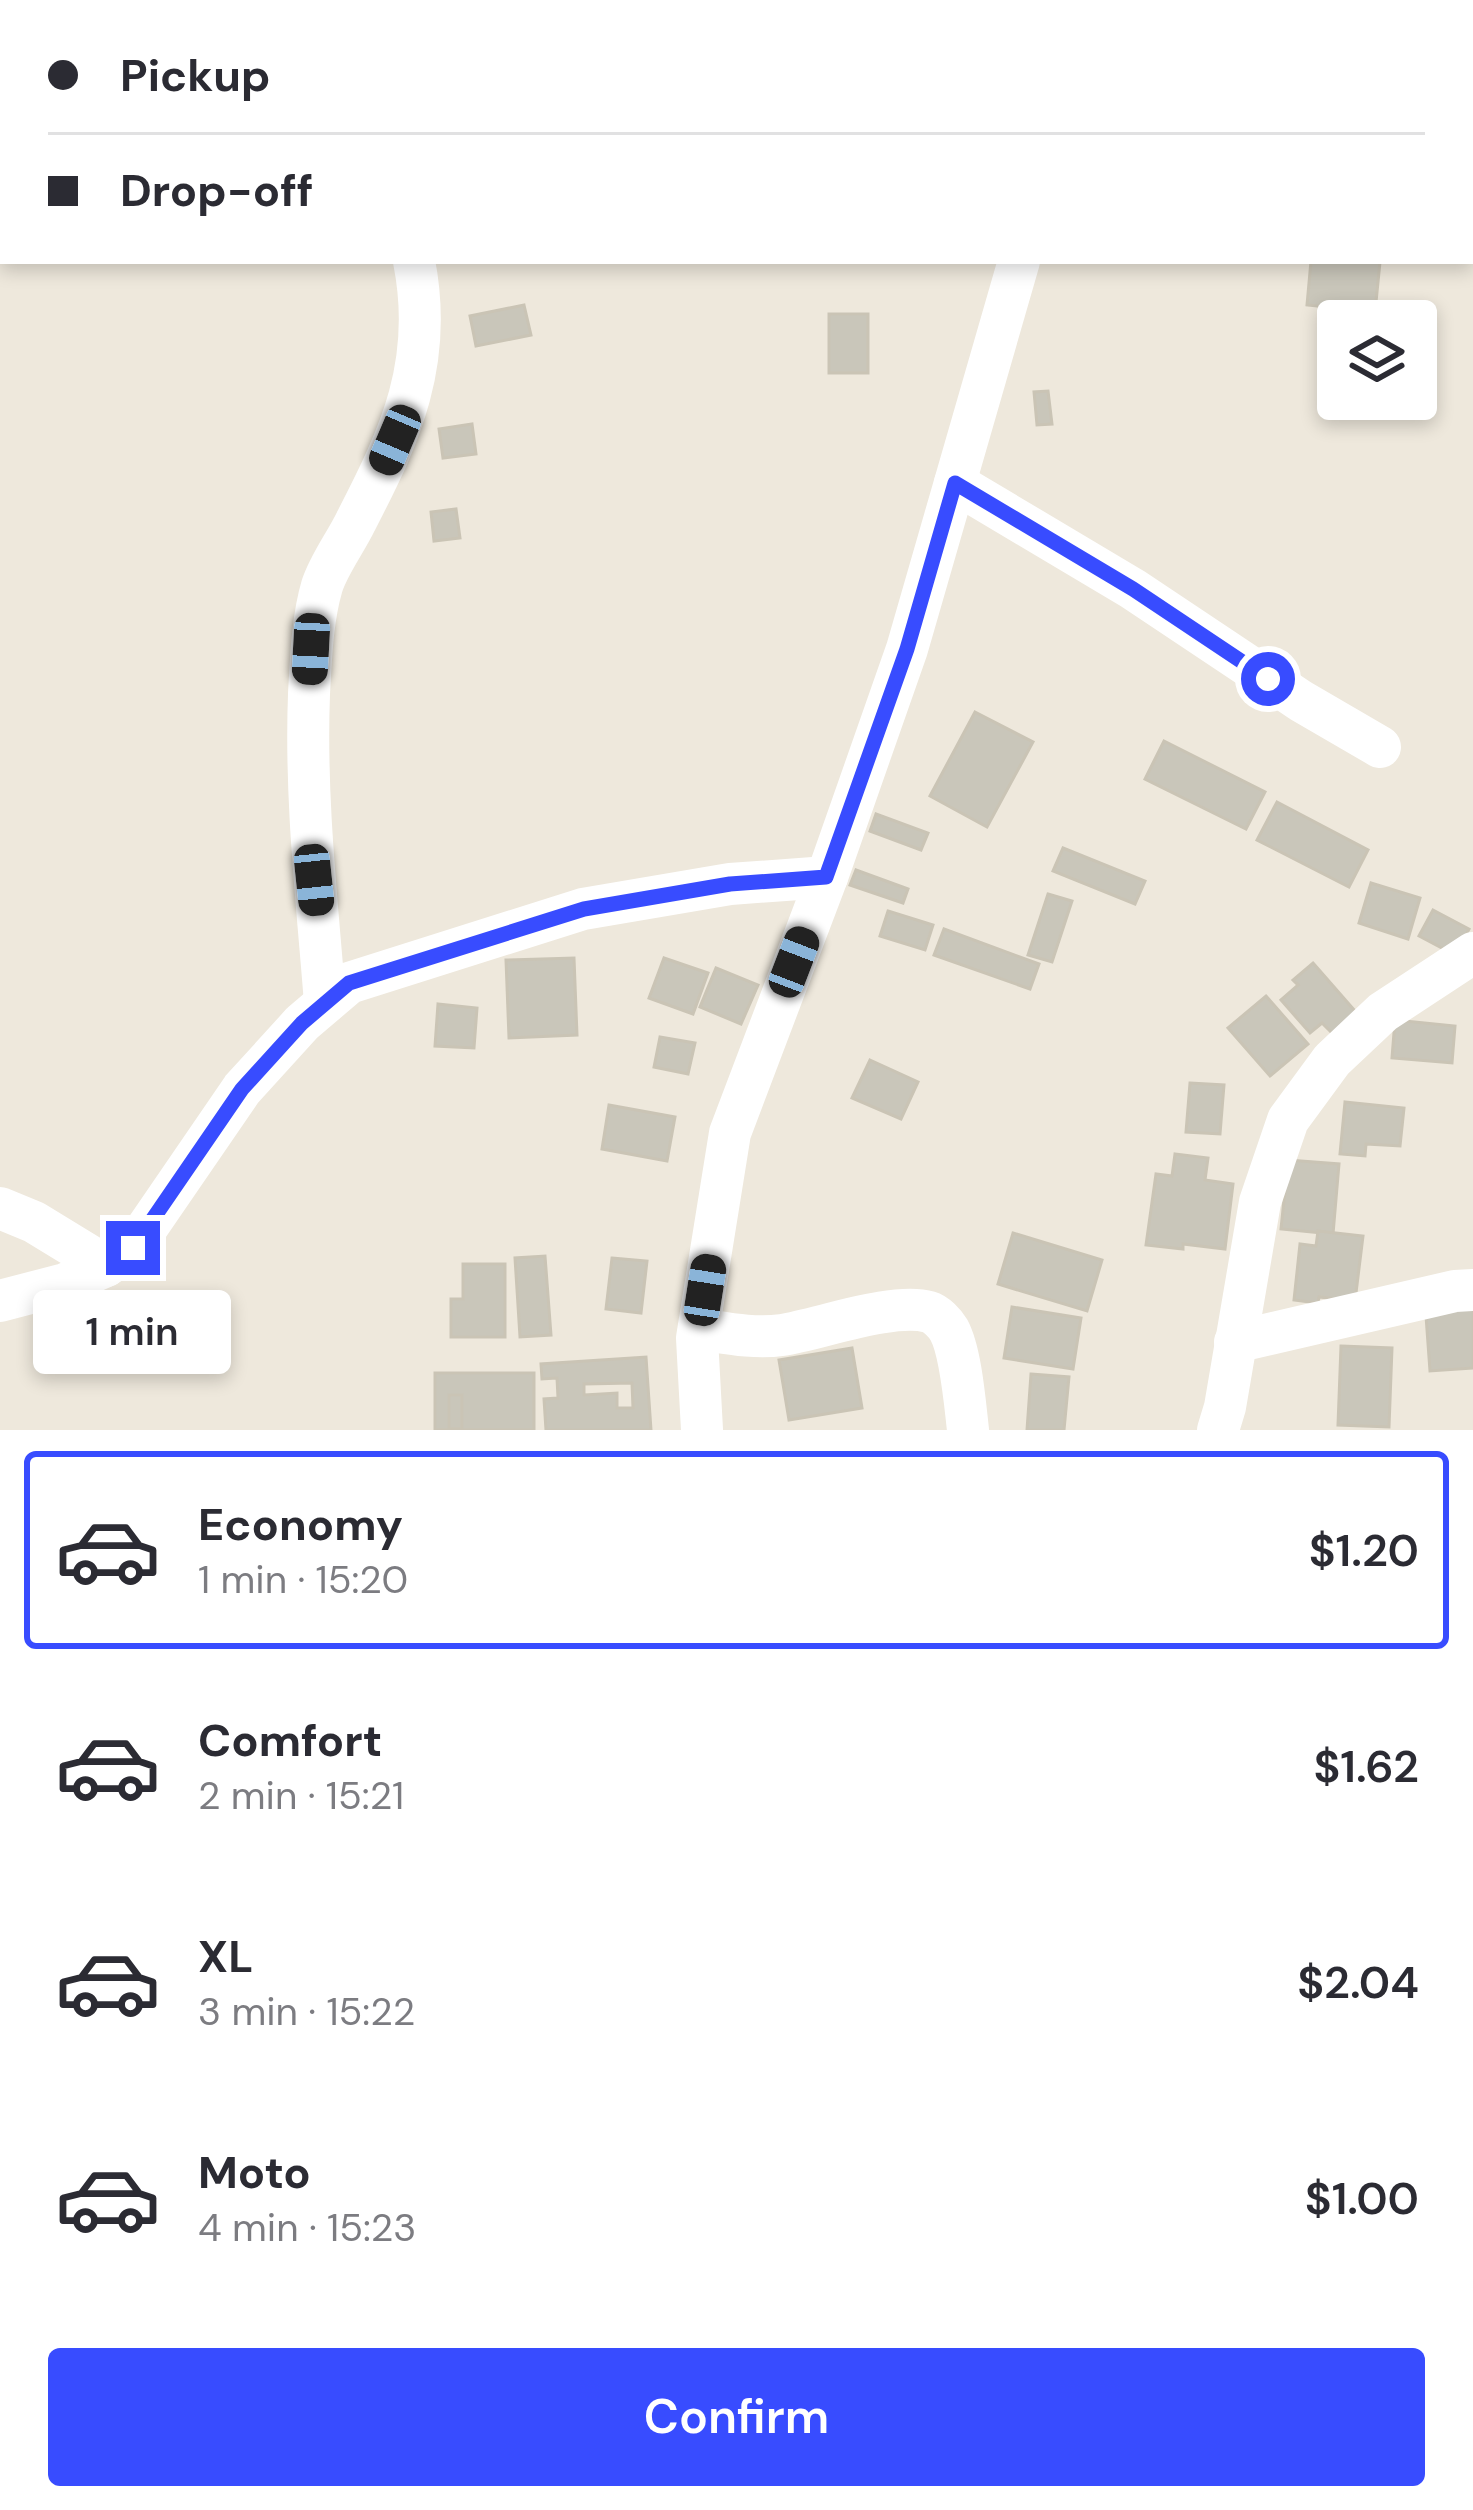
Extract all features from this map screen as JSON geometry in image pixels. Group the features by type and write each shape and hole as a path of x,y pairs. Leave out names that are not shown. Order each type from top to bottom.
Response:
{"street":[{"path":"325,1003 310,842 311,649 322,584 385,466 406,415 420,330 414,264"},
{"path":"702,1430 699,1329 730,1133 907,649 1018,264"},
{"path":"955,483 1133,589 1301,701 1380,747"},
{"path":"0,1301 65,1284 106,1267 133,1248 242,1089 302,1023 349,983 584,909 730,884 826,877"},
{"path":"1218,1430 1260,1202 1288,1120 1332,1060 1383,1012 1473,953"},
{"path":"0,1208 34,1222 106,1267"},
{"path":"1235,1342 1473,1290"},
{"path":"699,1329 778,1335 875,1315 932,1312 948,1327 958,1357 968,1430"}],"building":[{"path":"1311,264 1380,264 1376,300 1317,300 1317,306 1307,305"},
{"path":"524,305 531,335 476,346 470,316"},
{"path":"829,314 868,314 868,373 829,373"},
{"path":"1048,391 1052,424 1037,425 1034,392"},
{"path":"472,424 476,454 443,458 439,429"},
{"path":"456,509 460,538 434,541 431,512"},
{"path":"975,712 1033,742 987,827 930,796"},
{"path":"1164,741 1265,792 1246,829 1145,779"},
{"path":"1277,802 1368,850 1349,887 1257,840"},
{"path":"876,814 928,833 921,850 870,831"},
{"path":"1063,848 1145,881 1135,904 1053,871"},
{"path":"856,870 908,889 903,903 850,885"},
{"path":"1371,883 1420,898 1408,939 1359,923"},
{"path":"1048,894 1072,901 1052,962 1028,955"},
{"path":"1433,910 1469,929 1455,955 1419,936"},
{"path":"888,911 933,925 925,950 880,936"},
{"path":"944,929 1039,964 1030,989 934,955"},
{"path":"574,958 577,1035 509,1038 506,960"},
{"path":"664,958 708,973 693,1014 649,998"},
{"path":"1313,963 1356,1012 1332,1033 1322,1023 1310,1033 1281,1000 1298,985 1293,980"},
{"path":"716,968 758,985 741,1024 700,1007"},
{"path":"1266,996 1308,1044 1270,1076 1228,1028"},
{"path":"438,1004 477,1008 474,1048 435,1046"},
{"path":"1395,1020 1455,1026 1452,1063 1392,1058"},
{"path":"660,1037 695,1043 688,1074 654,1067"},
{"path":"870,1060 918,1082 901,1119 852,1098"},
{"path":"1190,1083 1224,1085 1220,1134 1186,1132"},
{"path":"1345,1102 1404,1108 1400,1146 1366,1144 1365,1156 1340,1154"},
{"path":"609,1105 675,1117 667,1161 602,1149"},
{"path":"1175,1154 1208,1158 1205,1180 1233,1184 1225,1249 1146,1245 1156,1174 1172,1176"},
{"path":"1288,1160 1339,1164 1333,1234 1281,1229"},
{"path":"1318,1231 1363,1236 1355,1301 1294,1300 1300,1244 1316,1246"},
{"path":"1013,1233 1102,1260 1087,1311 998,1284"},
{"path":"545,1256 551,1335 520,1337 515,1258"},
{"path":"612,1258 647,1261 641,1313 606,1309"},
{"path":"463,1264 505,1264 505,1337 451,1337 451,1299 463,1299"},
{"path":"1473,1298 1473,1368 1430,1371 1425,1302"},
{"path":"1012,1307 1081,1318 1073,1369 1004,1358"},
{"path":"1341,1346 1392,1348 1389,1427 1338,1425"},
{"path":"852,1348 862,1408 789,1420 779,1360"},
{"path":"646,1357 651,1430 546,1430 544,1399 558,1398 557,1378 542,1379 541,1364","holes":["632,1383 633,1408 617,1408 617,1393 584,1395 584,1384"]},
{"path":"435,1373 534,1373 534,1430 435,1430"},
{"path":"1031,1374 1069,1377 1064,1430 1027,1430"},
{"path":"449,1395 462,1395 462,1429 449,1429"}],"route":[{"path":"133,1248 242,1089 302,1023 349,983 584,909 730,884 826,877 907,649 955,483 1133,589 1268,679"}]}
